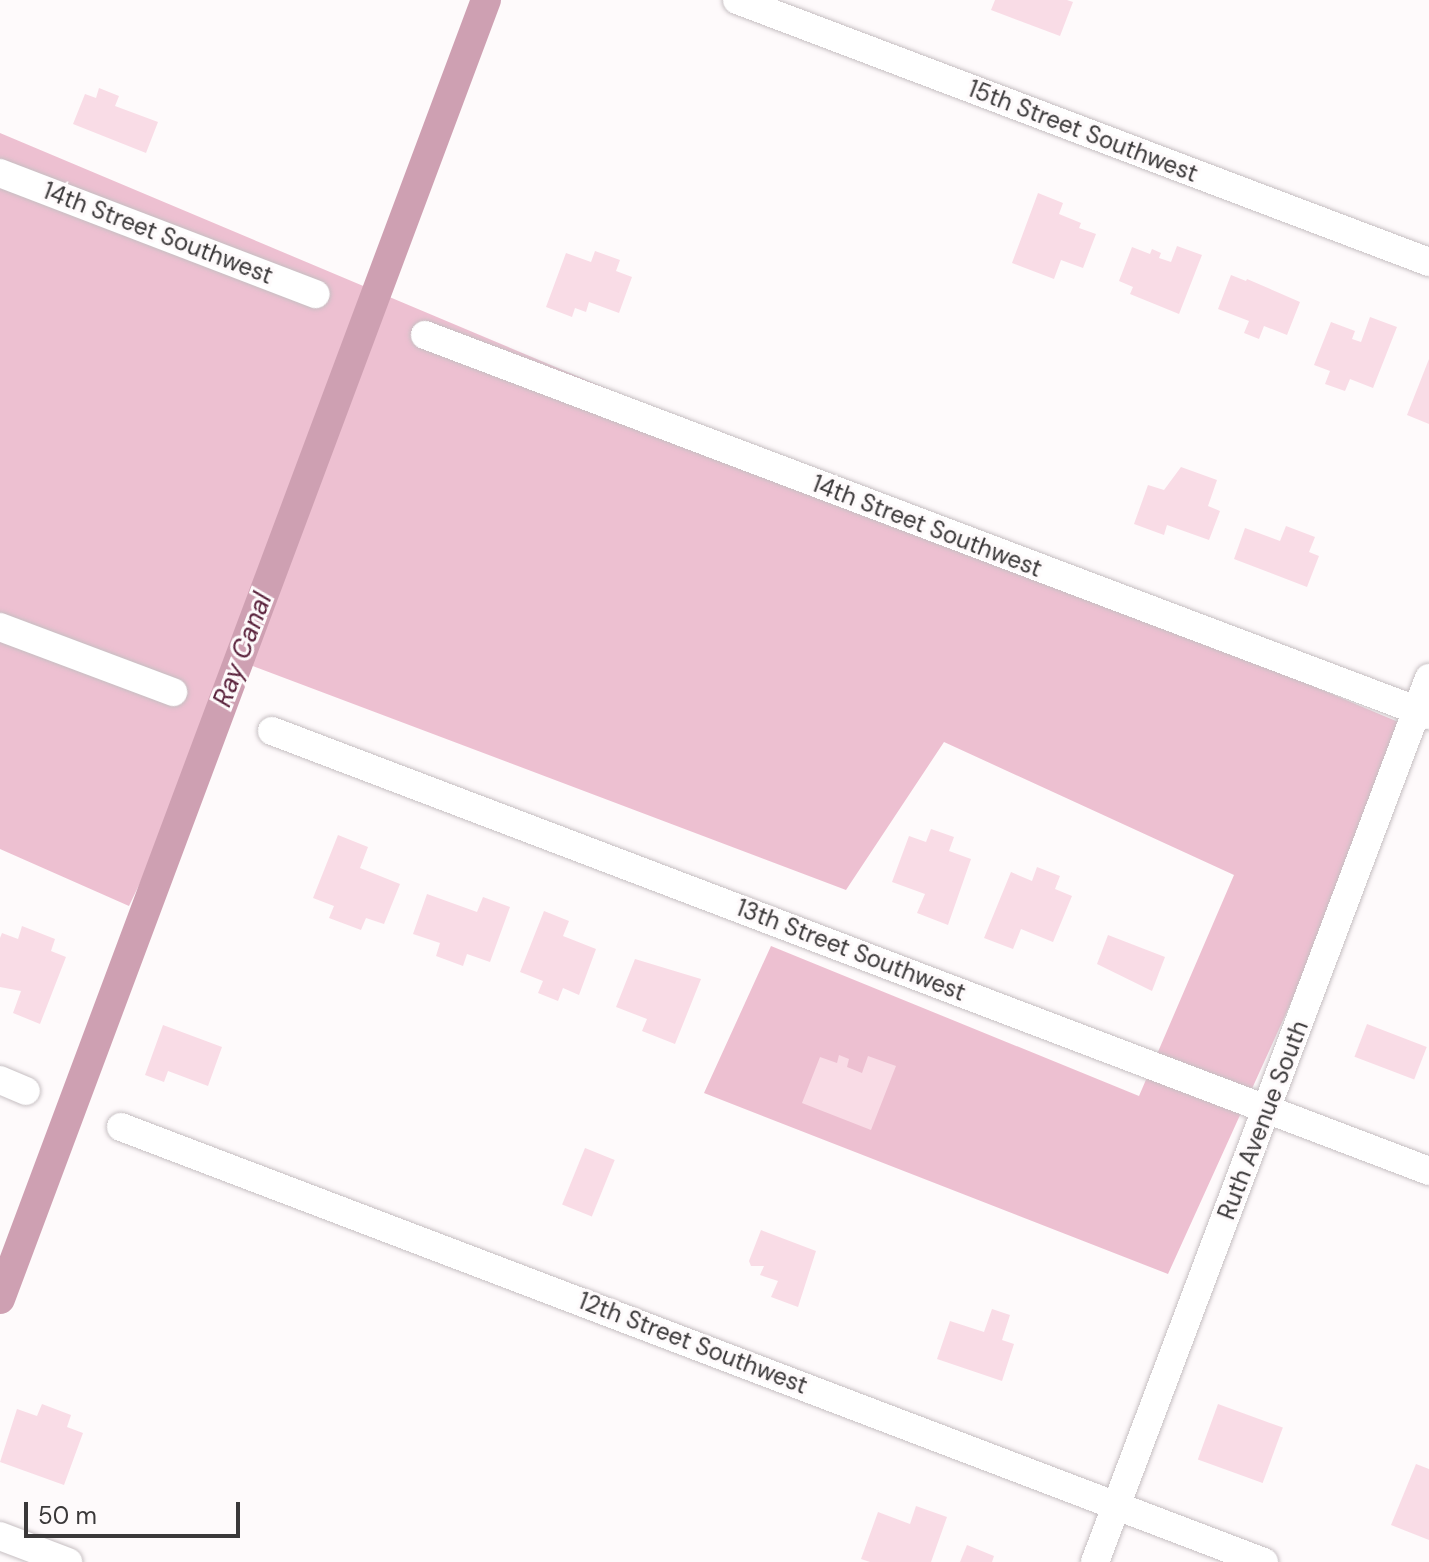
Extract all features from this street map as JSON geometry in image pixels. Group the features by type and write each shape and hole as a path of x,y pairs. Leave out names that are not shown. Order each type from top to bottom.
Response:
{"street":[{"name":"15th Street Southwest","path":"737,0 1429,262"},
{"name":"14th Street Southwest","path":"0,173 316,294"},
{"name":"14th Street Southwest","path":"425,335 1423,713"},
{"path":"0,627 173,692"},
{"name":"Ruth Avenue South","path":"1095,1562 1267,1110 1423,713 1429,678"},
{"name":"13th Street Southwest","path":"272,731 1429,1171"},
{"name":"12th Street Southwest","path":"121,1127 1264,1562"},
{"path":"0,1536 68,1562"}],"shaded area":[{"path":"0,133 1415,729 1168,1274 704,1093 771,946 1139,1096 1234,875 944,742 846,890 245,663 129,906 0,849"}],"building":[{"path":"995,0 1073,2 1060,36 991,10"},
{"path":"99,88 119,96 115,106 158,122 146,153 73,124 85,94 96,98"},
{"path":"1038,193 1063,203 1059,214 1081,223 1079,228 1096,234 1083,268 1061,260 1054,279 1012,263"},
{"path":"1177,246 1202,255 1179,314 1130,294 1133,287 1119,281 1132,247 1150,254 1152,249 1161,253 1159,258 1171,262"},
{"path":"595,251 620,260 616,271 632,277 619,313 589,302 586,312 575,308 572,317 546,307 566,253 591,262"},
{"path":"1231,275 1300,302 1287,335 1264,326 1259,339 1244,333 1249,321 1218,309"},
{"path":"1370,317 1397,327 1373,388 1350,379 1345,391 1325,384 1330,371 1314,365 1331,322 1355,331 1352,339 1361,342"},
{"path":"1429,359 1429,424 1407,415"},
{"path":"1181,467 1217,480 1208,506 1220,511 1209,540 1167,525 1164,535 1134,524 1148,485 1164,490"},
{"path":"1286,526 1315,537 1309,552 1319,556 1307,587 1234,559 1245,528 1280,541"},
{"path":"931,829 954,837 949,851 971,859 948,925 917,913 925,894 892,882 909,836 926,842"},
{"path":"338,835 368,847 360,868 400,884 384,924 366,918 361,930 329,918 334,906 313,898"},
{"path":"1037,867 1060,876 1055,889 1072,896 1053,942 1021,929 1013,949 984,938 1011,872 1032,881"},
{"path":"427,894 477,912 483,897 510,907 490,962 467,954 463,966 436,956 440,943 413,934"},
{"path":"544,911 569,921 563,936 596,949 579,995 563,988 558,1001 538,993 543,981 520,972"},
{"path":"22,926 55,939 51,951 66,957 40,1024 13,1013 21,991 0,987 0,938 2,933 18,939"},
{"path":"1108,935 1165,957 1152,991 1097,964"},
{"path":"635,959 701,979 675,1044 642,1031 647,1019 616,1007"},
{"path":"1367,1024 1427,1047 1414,1080 1354,1057"},
{"path":"163,1025 222,1047 208,1086 168,1071 164,1082 145,1075"},
{"path":"839,1055 849,1059 847,1067 862,1073 868,1056 896,1066 871,1130 802,1103 820,1057 837,1063"},
{"path":"585,1148 615,1160 592,1217 562,1205"},
{"path":"761,1230 816,1251 798,1307 771,1297 778,1281 760,1275 764,1266 751,1266 749,1261"},
{"path":"992,1309 1010,1315 1002,1340 1014,1344 1002,1381 937,1359 950,1321 984,1332"},
{"path":"42,1404 71,1415 67,1427 83,1433 64,1485 0,1462 17,1409 37,1416"},
{"path":"1218,1404 1283,1428 1263,1483 1198,1459"},
{"path":"1416,1464 1429,1469 1429,1540 1391,1525"},
{"path":"916,1506 947,1517 931,1562 870,1562 861,1559 878,1512 910,1524"},
{"path":"967,1545 994,1556 992,1562 960,1562"}],"waterway":[{"name":"Ray Canal","path":"0,1299 486,0"}]}
